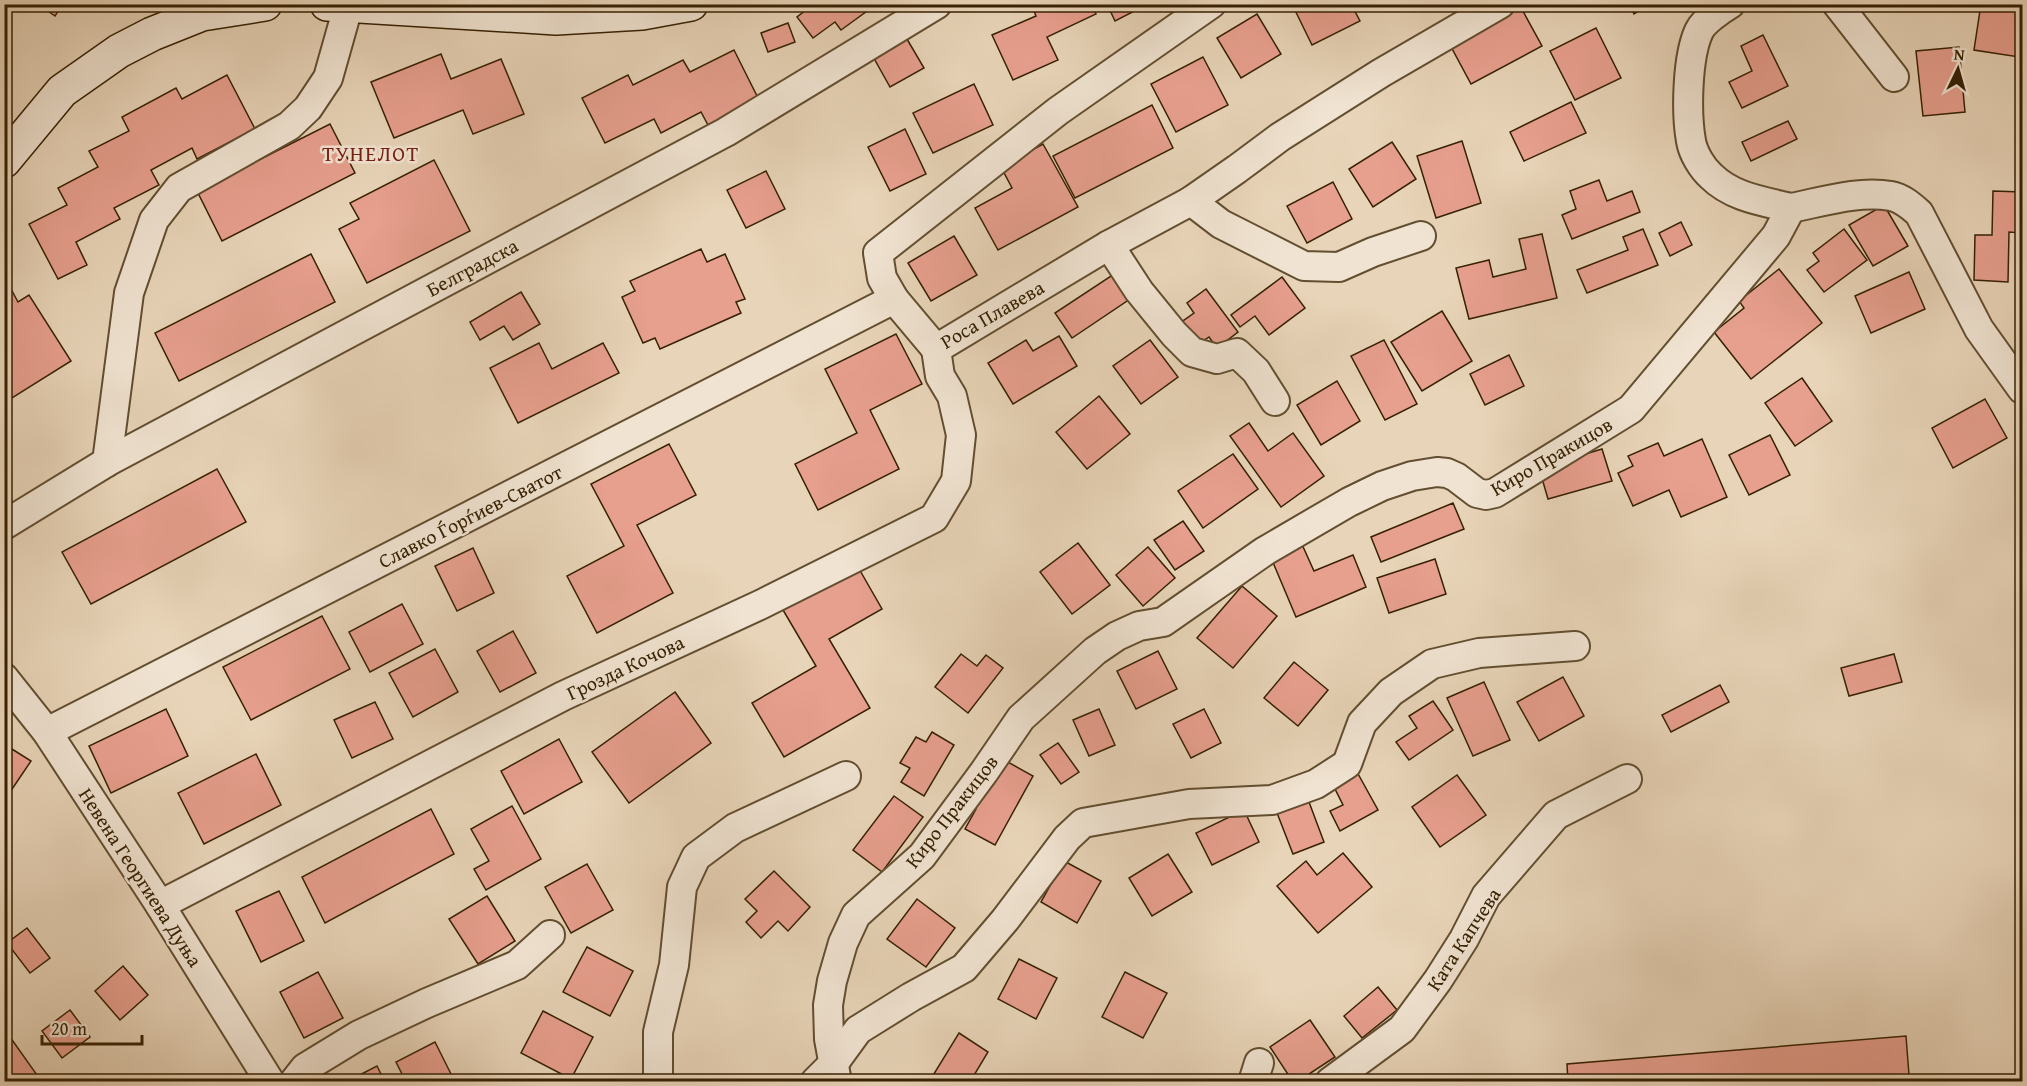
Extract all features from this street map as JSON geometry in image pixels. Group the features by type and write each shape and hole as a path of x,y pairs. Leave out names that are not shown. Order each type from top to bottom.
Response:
{"main road":[{"path":"4,161 62,91 119,51 152,34 202,14 265,4"},
{"path":"338,6 556,18 642,13 691,4"}],"street":[{"name":"Белградска","path":"4,525 107,462 726,132 937,4"},
{"name":"Роса Плавева","path":"1211,4 1058,111 878,253 882,278 894,299 936,350 1109,245 1191,201 1280,137 1381,73 1500,4"},
{"path":"1730,4 1700,29 1694,46 1688,99 1691,142 1699,162 1709,176 1728,190 1791,208 1865,195 1892,196 1903,200 1919,213 1979,329 2022,389"},
{"path":"1837,4 1894,77"},
{"path":"107,462 129,293 154,220 179,188 289,126 308,108 328,78 338,6"},
{"path":"1191,201 1221,224 1304,266 1339,267 1373,252 1421,236"},
{"name":"Киро Пракицов","path":"829,1075 830,997 843,943 856,915 922,856 1021,718 1095,651 1117,636 1139,626 1163,622 1265,551 1349,502 1382,486 1412,476 1437,472 1456,477 1477,493 1486,495 1494,493 1631,409 1776,236 1791,208"},
{"path":"1109,245 1139,291 1192,352 1217,359 1237,353 1256,371 1275,401"},
{"name":"Славко Ѓорѓиев-Сватот","path":"47,732 894,299"},
{"name":"Грозда Кочова","path":"160,905 563,696 762,604 934,518 956,481 961,435 952,396 940,376 936,350"},
{"name":"Киро Пракицов","path":"829,1075 858,1030 964,968 1005,920 1067,838 1083,823 1189,804 1272,800 1316,784 1347,764 1362,723 1391,692 1432,664 1479,653 1575,646"},
{"name":"Невена Георгиева Дуња","path":"4,678 47,732 160,905 270,1082"},
{"path":"658,1082 658,1032 674,965 682,887 696,857 735,828 846,776"},
{"name":"Ката Капчева","path":"1330,1082 1402,1029 1438,980 1464,939 1486,896 1556,815 1627,778"},
{"path":"294,1082 305,1068 359,1035 517,965 549,935"}],"building":[{"path":"38,4 63,4 55,16"},
{"path":"814,4 873,4 874,6 841,30 835,22 813,38 797,17"},
{"path":"1031,4 1091,4 1096,14 1047,37 1058,60 1013,80 992,35 1036,16"},
{"path":"1107,4 1148,4 1115,21"},
{"path":"1292,4 1351,4 1360,21 1312,45"},
{"path":"1519,4 1542,46 1471,84 1449,43"},
{"path":"1629,4 1650,4 1634,14"},
{"path":"1981,4 2022,4 2022,36 2019,57 1974,50"},
{"path":"1257,14 1281,54 1241,78 1217,38"},
{"path":"788,23 795,42 768,52 761,33"},
{"path":"1596,28 1621,78 1575,100 1550,51"},
{"path":"904,34 924,68 890,87 871,53"},
{"path":"1763,35 1788,86 1742,108 1729,82 1752,71 1741,46"},
{"path":"1959,47 1965,112 1923,116 1916,51"},
{"path":"734,50 759,100 708,125 701,112 661,133 654,119 605,143 582,98 628,75 633,85 683,60 690,72"},
{"path":"441,54 451,79 501,59 524,114 473,134 463,110 394,138 371,82"},
{"path":"1203,57 1228,105 1176,132 1151,84"},
{"path":"227,75 255,129 197,159 192,148 151,170 159,185 114,208 120,219 76,242 87,265 58,279 29,224 67,205 58,188 98,167 89,151 129,131 122,117 176,88 182,99"},
{"path":"974,84 993,125 933,153 913,113"},
{"path":"1571,102 1586,133 1524,161 1510,132"},
{"path":"1152,105 1173,148 1075,198 1053,156"},
{"path":"1788,121 1797,139 1751,161 1742,142"},
{"path":"330,124 355,173 222,241 197,191"},
{"path":"905,129 926,174 890,191 868,147"},
{"path":"1462,141 1481,203 1436,218 1417,156"},
{"path":"1392,142 1416,179 1373,207 1349,169"},
{"path":"1043,144 1078,207 998,250 975,208 1012,188 1001,167"},
{"path":"434,160 470,231 367,283 339,229 359,219 350,203"},
{"path":"766,171 785,209 746,228 727,190"},
{"path":"1599,180 1607,201 1632,191 1640,212 1572,239 1562,215 1576,209 1570,191"},
{"path":"1333,182 1352,219 1307,243 1287,206"},
{"path":"1993,191 2022,192 2022,233 2009,232 2008,282 1974,280 1975,235 1992,235"},
{"path":"1884,205 1908,246 1873,266 1849,225"},
{"path":"1681,222 1692,245 1670,256 1659,233"},
{"path":"1643,229 1658,265 1587,293 1577,270 1628,250 1623,237"},
{"path":"1844,229 1867,260 1824,292 1807,270 1819,261 1813,253"},
{"path":"1542,234 1557,298 1469,319 1456,268 1489,260 1493,277 1526,269 1519,239"},
{"path":"954,236 977,275 931,301 908,263"},
{"path":"701,249 707,262 725,254 745,299 736,302 741,313 660,349 655,338 643,343 622,297 635,291 630,281"},
{"path":"311,254 335,302 179,381 155,333"},
{"path":"1779,269 1822,323 1751,379 1714,332 1744,308 1739,301"},
{"path":"1909,272 1925,309 1871,333 1855,296"},
{"path":"1114,274 1130,299 1072,338 1055,313"},
{"path":"1282,277 1305,308 1269,335 1255,316 1240,327 1231,315"},
{"path":"11,289 18,302 29,295 71,361 4,403 4,293"},
{"path":"1206,289 1238,332 1217,348 1209,337 1197,345 1180,323 1194,313 1187,303"},
{"path":"521,292 540,324 513,340 504,326 480,340 470,322"},
{"path":"1442,311 1472,361 1422,391 1391,342"},
{"path":"896,334 922,384 870,410 899,469 818,510 795,464 857,433 825,369"},
{"path":"1059,336 1077,366 1013,404 988,363 1026,340 1033,351"},
{"path":"1150,340 1178,377 1141,404 1113,366"},
{"path":"1384,340 1417,404 1385,420 1351,356"},
{"path":"539,343 552,369 603,343 619,373 518,423 490,368"},
{"path":"1509,355 1524,386 1485,405 1470,374"},
{"path":"1802,378 1832,421 1795,446 1765,403"},
{"path":"1337,381 1360,421 1321,445 1297,405"},
{"path":"1099,396 1130,434 1087,469 1056,432"},
{"path":"1985,399 2007,438 1953,468 1932,428"},
{"path":"1249,423 1268,451 1293,433 1324,476 1281,507 1230,436"},
{"path":"1770,435 1790,475 1749,495 1729,455"},
{"path":"1702,439 1727,497 1681,517 1669,490 1633,506 1618,473 1633,466 1628,456 1658,443 1664,456"},
{"path":"669,444 696,495 637,525 673,593 597,633 567,576 624,546 591,484"},
{"path":"1602,449 1612,481 1548,499 1539,468"},
{"path":"1233,454 1258,489 1203,528 1178,491"},
{"path":"217,469 246,522 91,604 62,552"},
{"path":"1453,503 1464,529 1381,562 1371,537"},
{"path":"1183,521 1204,551 1175,570 1154,540"},
{"path":"1300,540 1314,571 1353,555 1366,587 1296,617 1269,553"},
{"path":"1078,543 1110,585 1072,614 1040,572"},
{"path":"1148,547 1175,578 1143,606 1116,575"},
{"path":"473,548 494,593 457,611 435,566"},
{"path":"1435,559 1446,594 1389,613 1377,578"},
{"path":"858,567 882,609 829,639 870,708 784,757 752,703 816,666 783,610"},
{"path":"1242,586 1277,616 1233,668 1197,638"},
{"path":"402,604 423,644 370,672 349,632"},
{"path":"322,616 350,669 251,720 223,667"},
{"path":"513,631 536,673 500,692 477,651"},
{"path":"435,649 458,692 413,717 389,673"},
{"path":"1158,651 1177,689 1136,709 1117,671"},
{"path":"961,654 977,666 986,655 1003,668 968,713 935,687"},
{"path":"1894,654 1902,682 1849,696 1841,668"},
{"path":"1294,662 1328,690 1298,726 1264,698"},
{"path":"1563,677 1584,716 1539,741 1517,702"},
{"path":"1484,682 1510,740 1473,756 1447,698"},
{"path":"1720,685 1729,702 1671,732 1662,715"},
{"path":"675,692 711,743 629,803 592,752"},
{"path":"1433,701 1453,730 1409,760 1396,742 1417,728 1409,716"},
{"path":"375,702 393,739 352,758 334,720"},
{"path":"166,709 188,756 111,793 89,746"},
{"path":"1099,709 1115,745 1089,756 1073,720"},
{"path":"1204,709 1221,743 1191,758 1173,724"},
{"path":"932,732 954,745 924,796 901,782 910,768 900,763 916,737 926,742"},
{"path":"559,739 582,782 524,814 501,771"},
{"path":"1058,743 1079,772 1061,784 1040,755"},
{"path":"4,744 31,761 4,801"},
{"path":"256,754 281,805 204,844 178,793"},
{"path":"1006,761 1033,776 995,845 965,829 976,809 967,804 981,779 993,785"},
{"path":"1357,772 1378,810 1340,831 1330,811 1343,805 1333,785"},
{"path":"1457,775 1486,815 1440,847 1412,807"},
{"path":"894,796 923,817 882,872 853,850"},
{"path":"1309,802 1324,842 1293,854 1277,813"},
{"path":"512,806 541,859 486,890 474,869 489,861 471,829"},
{"path":"431,809 454,854 325,923 302,877"},
{"path":"1244,810 1259,842 1212,865 1196,833"},
{"path":"1343,853 1372,887 1318,933 1277,886 1306,861 1317,875"},
{"path":"1168,854 1192,892 1152,916 1129,878"},
{"path":"1064,861 1101,881 1077,923 1041,902"},
{"path":"587,864 613,910 571,933 545,887"},
{"path":"774,871 810,907 788,931 778,921 761,938 746,922 757,911 745,899"},
{"path":"279,891 304,941 261,962 236,911"},
{"path":"487,896 515,941 478,964 449,919"},
{"path":"917,899 955,928 926,967 887,939"},
{"path":"27,928 50,958 30,973 7,943"},
{"path":"587,947 633,971 610,1016 563,992"},
{"path":"1019,959 1057,978 1036,1019 998,999"},
{"path":"123,966 148,995 120,1020 95,991"},
{"path":"318,972 343,1018 304,1038 280,992"},
{"path":"1125,972 1167,993 1143,1038 1102,1017"},
{"path":"1378,987 1397,1010 1362,1038 1344,1016"},
{"path":"70,1010 90,1037 62,1058 42,1031"},
{"path":"543,1011 593,1037 571,1079 521,1053"},
{"path":"1310,1020 1335,1057 1297,1082 1293,1082 1270,1047"},
{"path":"959,1033 988,1052 970,1082 939,1082 932,1077"},
{"path":"1906,1036 1909,1075 1826,1082 1568,1082 1567,1064"},
{"path":"10,1037 37,1075 27,1082 4,1082 4,1041"},
{"path":"435,1042 455,1082 406,1082 396,1062"},
{"path":"377,1066 385,1082 346,1082"}],"district":[{"name":"ТУНЕЛОТ","path":"371,153"}]}
